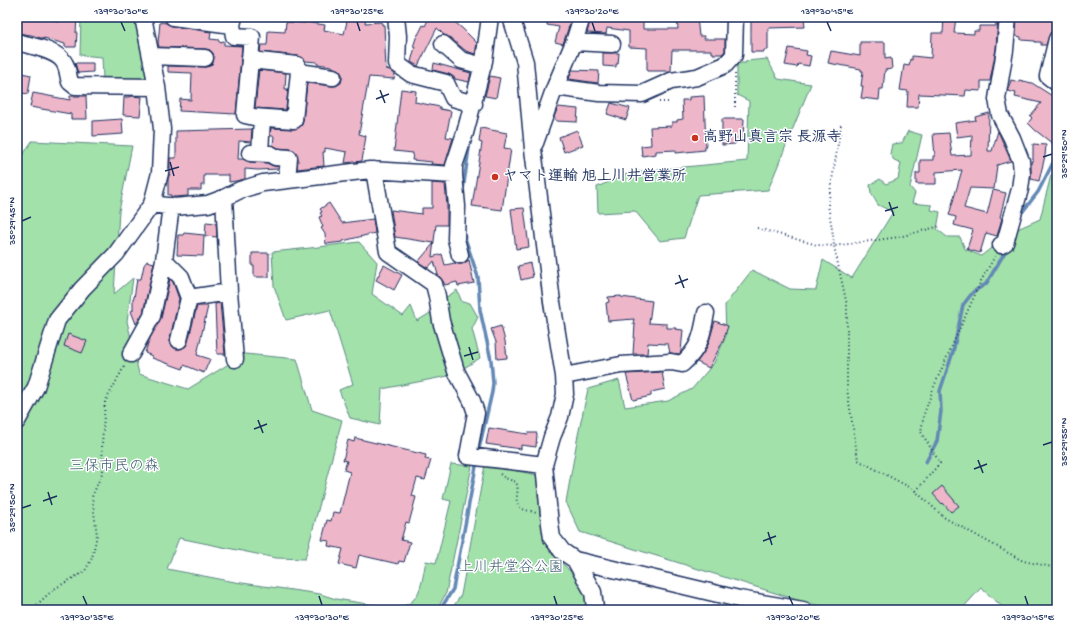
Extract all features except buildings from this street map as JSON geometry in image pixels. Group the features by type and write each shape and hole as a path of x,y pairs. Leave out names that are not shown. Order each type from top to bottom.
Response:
{"street":[{"path":"17,421 36,387 57,320 82,289 116,254 152,204 160,173 162,129 157,87 143,17"},
{"path":"173,17 233,21 234,36 252,37 250,60 246,115 262,118 294,120 299,72 297,65 250,60"},
{"path":"396,17 398,36 397,64 411,74 446,83 454,98 474,104"},
{"path":"460,256 456,238 457,206 454,166 466,133 474,104 483,66 490,17"},
{"path":"511,17 525,62 533,149 552,302 564,376 565,394 560,417 552,437 544,465 552,538 562,551 576,560 739,599 803,610"},
{"path":"533,149 555,87 574,42 582,17"},
{"path":"555,87 599,93 642,94 671,81 697,77 725,64 734,55 735,17"},
{"path":"1001,245 1004,243 1020,188 1022,174 1021,161 1012,138 1000,115 997,99 1005,50 1008,17"},
{"path":"1057,39 1048,76 1057,83"},
{"path":"17,42 53,52 62,58 66,64 70,82 75,86 157,87"},
{"path":"574,42 612,44"},
{"path":"443,44 461,60 483,66"},
{"path":"151,56 205,58"},
{"path":"299,72 326,79"},
{"path":"262,118 255,153 289,158 287,179"},
{"path":"152,204 174,207 208,204 262,182 374,170 454,175"},
{"path":"374,170 388,252 434,284 441,321 456,371 472,401 476,413 468,456 544,465"},
{"path":"224,198 229,292 236,359"},
{"path":"131,354 152,316 164,260 171,206"},
{"path":"164,260 181,277 189,298 179,340"},
{"path":"189,298 229,292"},
{"path":"564,376 621,365 671,362 682,364 697,348 702,336 706,313"},
{"path":"576,560 593,592 594,610"}],"path":[{"path":"735,70 735,107"},
{"path":"663,102 670,102"},
{"path":"841,125 828,205 834,246 847,305 847,389 858,460 913,489 945,518 1023,561 1057,568"},
{"path":"757,228 817,245 834,246 899,237 940,226"},
{"path":"916,491 940,463 921,432 924,414 935,384 981,281 1001,245"},
{"path":"31,610 54,589 85,571 92,558 97,535 92,497 103,471 102,444 105,402 131,354"},
{"path":"496,459 495,467 497,472 505,478 518,484 518,496 516,502 518,505 523,509 539,513"}],"green space":[{"path":"81,17 136,17 149,81 103,79 102,57 80,55"},
{"path":"767,59 778,79 811,84 768,190 698,195 684,238 660,241 635,211 598,213 597,187 632,172 747,161 749,101 737,95 737,63"},
{"path":"908,131 922,135 910,187 915,193 912,203 932,205 931,210 940,212 937,229 947,237 960,237 965,249 981,256 1013,231 1040,219 1051,175 1057,172 1057,610 1036,610 1032,606 1028,610 1006,610 981,588 961,610 839,610 804,602 580,532 566,502 588,389 619,380 625,407 668,401 692,389 714,363 726,336 725,305 752,270 790,289 816,290 823,260 852,278 893,212 878,205 871,193 870,185 880,179 886,184 898,179 901,163 894,160 890,154 892,144 902,143"},
{"name":"三保市民の森","path":"32,141 132,146 119,211 114,294 133,278 127,321 139,374 188,389 245,354 297,359 312,410 342,420 305,559 276,558 179,538 167,569 235,582 320,594 336,599 393,608 403,606 410,603 415,598 421,585 426,561 436,563 451,501 443,499 451,464 472,466 446,593 437,610 17,610 17,164"},
{"path":"359,242 377,262 372,294 403,316 411,306 417,321 432,312 442,300 457,290 462,302 470,303 478,317 472,329 480,358 453,375 382,389 380,425 350,418 339,390 353,384 330,310 286,320 274,286 272,252"},
{"name":"上川井堂谷公園","path":"485,465 538,475 539,502 544,538 552,553 570,571 582,589 586,610 451,610 461,595"}],"waterway":[{"path":"463,190 470,141"},
{"path":"1020,215 1038,192 1057,155"},
{"path":"463,232 478,277 480,310 491,360 493,383 478,453"},
{"path":"926,462 937,441 941,411 940,391 953,352 963,305 973,292 986,284 1008,247"},
{"path":"440,610 453,589 477,461"}],"place":[{"name":"高野山真言宗 長源寺","path":"695,138"},
{"name":"ヤマト運輸 旭上川井営業所","path":"495,177"}]}
